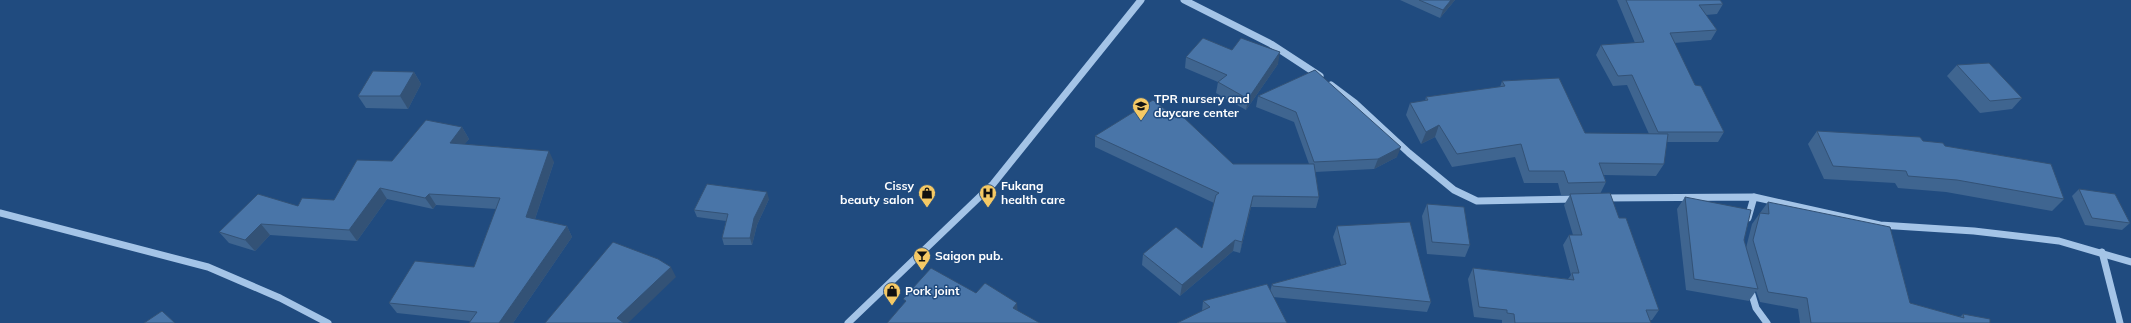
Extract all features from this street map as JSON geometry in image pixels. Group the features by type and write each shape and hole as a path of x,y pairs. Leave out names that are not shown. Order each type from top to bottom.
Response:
{"street":[{"path":"848,323 993,184 1141,0"},
{"path":"1184,0 1238,27 1303,63 1355,103 1409,153 1454,190 1477,201 1581,199"},
{"path":"1597,199 1754,197 1880,224 2024,236 2059,241 2102,252 2131,262"},
{"path":"1746,228 1754,197"},
{"path":"0,213 208,267 280,298 328,323"},
{"path":"2102,252 2120,323"},
{"path":"1748,280 1756,308 1767,323"}],"building":[{"path":"1419,0 1451,0 1443,10"},
{"path":"1626,0 1720,0 1723,4 1699,5 1717,30 1670,33 1695,85 1701,86 1724,132 1658,132 1632,75 1618,76 1601,45 1644,42"},
{"path":"1203,38 1232,50 1241,38 1280,52 1248,99 1218,82 1227,75 1186,57"},
{"path":"1989,63 2022,98 1990,101 1957,65"},
{"path":"1315,70 1401,147 1378,159 1314,162 1296,112 1258,96"},
{"path":"373,71 414,72 400,96 358,96"},
{"path":"1559,78 1585,133 1668,134 1664,164 1599,163 1606,182 1568,183 1564,171 1529,171 1521,144 1457,154 1439,125 1426,132 1410,103 1428,100 1426,97 1505,86 1502,81"},
{"path":"1153,100 1176,118 1180,114 1233,164 1314,164 1319,197 1253,196 1242,242 1235,240 1182,285 1143,254 1176,227 1202,248 1216,195 1219,193 1095,136"},
{"path":"426,120 462,127 450,143 549,151 526,217 567,226 499,323 469,323 477,312 389,303 415,261 474,267 500,198 429,194 425,198 380,188 349,230 261,224 245,240 219,232 258,194 298,206 302,198 334,200 357,160 392,161"},
{"path":"1817,131 1920,137 1923,141 1943,143 1945,146 2051,164 2064,199 1957,180 1908,176 1906,171 1833,166"},
{"path":"707,184 767,192 754,218 750,238 722,238 728,214 694,210"},
{"path":"2079,189 2115,194 2130,223 2092,218"},
{"path":"1610,193 1619,218 1626,218 1659,310 1646,310 1651,323 1515,323 1514,314 1507,313 1507,310 1479,307 1473,268 1574,280 1572,273 1579,273 1569,235 1582,235 1570,194"},
{"path":"1685,197 1751,210 1744,240 1758,289 1694,279"},
{"path":"1768,202 1890,227 1910,303 1964,318 1963,314 1990,319 1990,323 1811,323 1807,298 1768,292 1753,240 1760,213 1769,214"},
{"path":"1427,204 1464,207 1470,245 1432,242"},
{"path":"1410,222 1431,302 1273,286 1272,284 1346,264 1337,226"},
{"path":"613,242 658,259 671,267 617,318 624,323 545,323"},
{"path":"931,268 976,293 985,283 1017,303 1013,308 1040,323 887,323 906,301 903,299"},
{"path":"1267,284 1287,323 1177,323 1210,307 1203,301"},
{"path":"162,311 175,323 144,323"}],"place":[{"name":"TPR nursery and daycare center","path":"1141,121"},
{"name":"Cissy beauty salon","path":"927,208"},
{"name":"Fukang health care","path":"988,208"},
{"name":"Saigon pub.","path":"922,271"},
{"name":"Pork joint","path":"892,306"}]}
